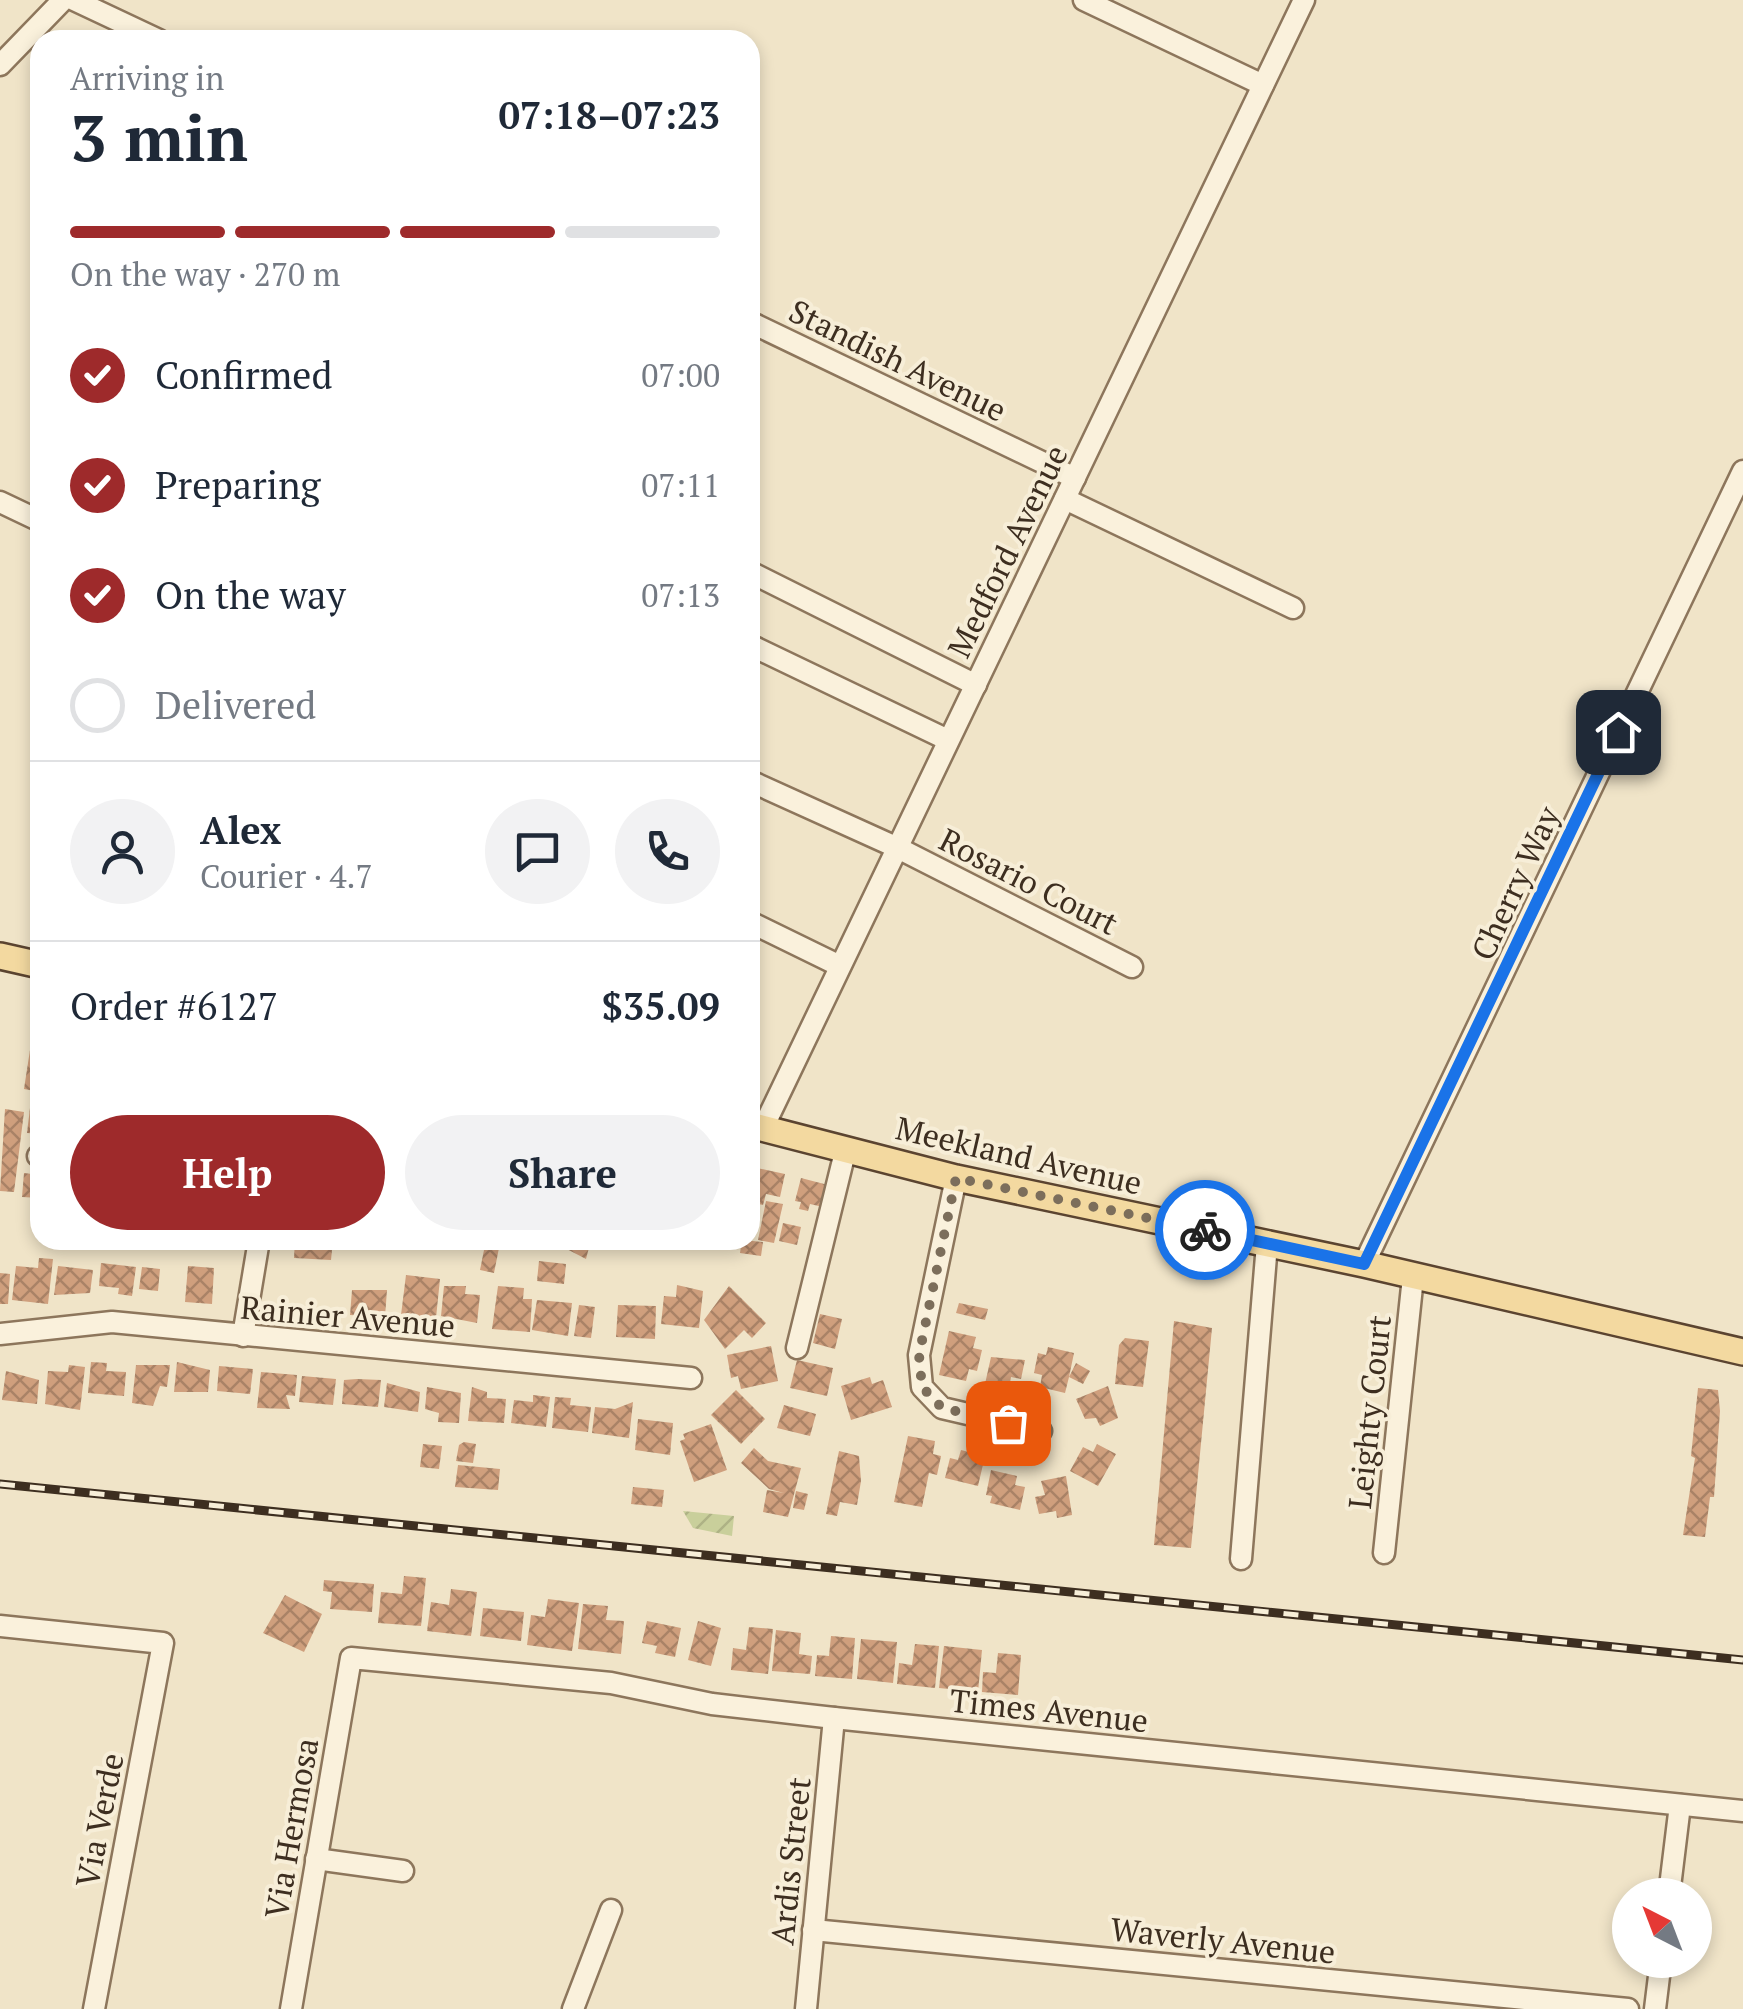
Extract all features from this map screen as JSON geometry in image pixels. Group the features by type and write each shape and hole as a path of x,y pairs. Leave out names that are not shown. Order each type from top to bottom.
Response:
{"main road":[{"path":"0,956 30,963"},
{"name":"Meekland Avenue","path":"760,1127 956,1178 1364,1264 1743,1352"}],"street":[{"path":"34,30 63,0"},
{"path":"74,0 138,30"},
{"path":"1084,0 1263,85"},
{"name":"Medford Avenue","path":"760,1118 898,848 1304,0"},
{"path":"0,65 30,34"},
{"name":"Standish Avenue","path":"760,327 1075,478"},
{"name":"Cherry Way","path":"1364,1264 1743,471"},
{"path":"1066,498 1293,608"},
{"path":"0,502 30,516"},
{"path":"760,577 976,685"},
{"path":"760,651 948,740"},
{"name":"Rosario Court","path":"760,786 898,848 1132,967"},
{"path":"760,927 840,966"},
{"path":"797,1348 846,1148"},
{"path":"956,1178 919,1355 922,1387 942,1408 1042,1431"},
{"path":"1242,1559 1267,1244"},
{"path":"243,1336 257,1250"},
{"name":"Leighty Court","path":"1384,1553 1414,1277"},
{"name":"Rainier Avenue","path":"0,1334 112,1322 691,1378"},
{"name":"Via Verde","path":"0,1626 163,1642 94,2009"},
{"name":"Times Avenue","path":"351,1658 611,1683 712,1704 834,1718 1743,1811"},
{"name":"Via Hermosa","path":"290,2009 351,1658"},
{"name":"Ardis Street","path":"806,2009 834,1718"},
{"path":"1671,1878 1680,1806"},
{"path":"316,1860 403,1872"},
{"path":"573,2009 612,1910"},
{"name":"Waverly Avenue","path":"813,1930 1628,2009"},
{"path":"1655,2009 1659,1978"}],"green space":[{"path":"683,1511 734,1516 732,1536 693,1528"}],"building":[{"path":"30,1050 30,1090 24,1089"},
{"path":"5,1109 24,1112 14,1192 0,1191"},
{"path":"760,1169 785,1174 780,1197 766,1194 763,1205"},
{"path":"24,1173 30,1174 30,1197 22,1197"},
{"path":"801,1178 828,1185 823,1207 810,1204 808,1211 799,1209 801,1202 795,1201"},
{"path":"766,1201 783,1204 774,1243 760,1240"},
{"path":"783,1223 801,1227 797,1245 779,1241"},
{"path":"763,1242 761,1256 740,1253 760,1250"},
{"path":"294,1250 332,1250 331,1260 294,1258"},
{"path":"484,1250 499,1250 494,1273 480,1270"},
{"path":"569,1250 588,1250 586,1259"},
{"path":"39,1258 53,1259 48,1304 12,1300 16,1266 38,1268"},
{"path":"539,1261 566,1264 564,1284 537,1281"},
{"path":"101,1263 136,1267 132,1296 118,1294 119,1288 99,1286"},
{"path":"58,1266 93,1270 90,1293 54,1295"},
{"path":"188,1266 214,1268 212,1304 185,1302"},
{"path":"142,1267 160,1269 158,1291 139,1289"},
{"path":"0,1273 10,1274 8,1304 0,1304"},
{"path":"406,1275 440,1279 436,1318 401,1315"},
{"path":"677,1285 703,1291 699,1328 661,1324 664,1296 676,1297"},
{"path":"444,1286 466,1286 465,1294 480,1295 477,1323 441,1316"},
{"path":"498,1286 524,1288 523,1299 532,1299 530,1332 492,1329"},
{"path":"729,1286 766,1323 752,1338 744,1330 725,1349 704,1320"},
{"path":"352,1290 387,1290 385,1317 350,1315"},
{"path":"537,1300 572,1303 568,1336 532,1330"},
{"path":"959,1303 988,1309 985,1320 956,1313"},
{"path":"579,1305 595,1307 591,1338 574,1336"},
{"path":"618,1305 656,1306 655,1339 616,1337"},
{"path":"820,1314 842,1319 835,1349 813,1343"},
{"path":"1174,1321 1212,1328 1191,1548 1154,1545"},
{"path":"949,1331 976,1337 973,1348 982,1350 977,1371 969,1369 966,1381 939,1375"},
{"path":"1125,1338 1149,1341 1143,1387 1115,1384 1119,1345"},
{"path":"771,1346 778,1381 741,1389 738,1376 731,1378 727,1355"},
{"path":"1048,1347 1074,1353 1065,1393 1040,1387 1042,1375 1034,1373 1038,1353 1046,1355"},
{"path":"991,1357 1025,1360 1021,1379 1011,1377 1009,1389 985,1384"},
{"path":"797,1360 833,1368 827,1396 790,1388"},
{"path":"91,1362 107,1363 106,1371 126,1372 124,1396 88,1393"},
{"path":"177,1362 210,1370 208,1392 174,1392"},
{"path":"1076,1363 1090,1371 1083,1384 1069,1377"},
{"path":"69,1365 85,1367 80,1410 45,1404 48,1371 68,1372"},
{"path":"136,1365 170,1365 167,1387 160,1386 153,1406 132,1403"},
{"path":"219,1366 253,1369 250,1394 217,1391"},
{"path":"6,1371 39,1380 37,1404 2,1400"},
{"path":"261,1372 297,1375 295,1396 286,1395 290,1409 257,1408"},
{"path":"302,1376 336,1379 333,1405 299,1402"},
{"path":"870,1377 872,1384 883,1380 892,1407 851,1420 841,1386"},
{"path":"344,1380 381,1380 378,1407 342,1404"},
{"path":"387,1383 420,1392 418,1412 384,1407"},
{"path":"1108,1386 1118,1418 1100,1426 1096,1418 1085,1419 1076,1399"},
{"path":"427,1387 461,1393 459,1423 438,1422 439,1413 425,1409"},
{"path":"472,1387 487,1392 487,1398 506,1399 504,1423 468,1421"},
{"path":"1698,1388 1718,1390 1720,1411 1714,1497 1710,1497 1705,1537 1683,1535 1695,1458 1691,1456"},
{"path":"736,1390 765,1419 741,1444 711,1415"},
{"path":"533,1395 550,1397 546,1427 511,1423 514,1400 533,1402"},
{"path":"555,1397 571,1398 570,1405 591,1407 588,1432 552,1428"},
{"path":"633,1402 629,1438 592,1433 595,1407 615,1409"},
{"path":"784,1405 816,1414 810,1436 777,1428"},
{"path":"638,1419 673,1423 670,1455 635,1450"},
{"path":"711,1424 727,1470 694,1482 680,1441 685,1439 683,1434"},
{"path":"908,1436 935,1441 933,1454 941,1456 937,1475 929,1473 922,1507 894,1502"},
{"path":"423,1444 442,1446 439,1469 420,1467"},
{"path":"476,1444 473,1463 456,1461 459,1445"},
{"path":"1097,1444 1116,1454 1098,1486 1070,1471 1083,1447 1093,1452"},
{"path":"754,1448 768,1461 801,1468 788,1517 763,1512 767,1490 784,1493 769,1489 741,1463"},
{"path":"961,1450 985,1456 978,1486 945,1478 950,1458 958,1460"},
{"path":"839,1451 859,1456 861,1481 857,1505 840,1502 837,1516 826,1514"},
{"path":"458,1465 500,1469 498,1490 455,1487"},
{"path":"991,1470 1017,1476 1015,1485 1025,1487 1020,1510 990,1503 992,1496 986,1495"},
{"path":"1066,1476 1072,1515 1057,1518 1056,1511 1039,1514 1035,1497 1045,1495 1041,1481"},
{"path":"633,1487 664,1490 662,1507 631,1504"},
{"path":"796,1491 808,1494 804,1510 793,1508"},
{"path":"404,1576 426,1578 421,1626 378,1623 381,1592 402,1594"},
{"path":"324,1580 374,1584 372,1612 330,1609 332,1592 323,1591"},
{"path":"451,1589 477,1592 471,1636 427,1631 431,1602 449,1605"},
{"path":"285,1595 322,1614 304,1652 263,1633"},
{"path":"548,1599 579,1603 572,1651 527,1645 531,1615 545,1617"},
{"path":"583,1604 608,1606 606,1620 624,1621 621,1654 578,1649"},
{"path":"483,1608 524,1612 521,1641 480,1636"},
{"path":"647,1621 681,1628 675,1657 655,1653 657,1646 642,1643"},
{"path":"698,1621 721,1628 711,1666 688,1660"},
{"path":"749,1627 773,1629 768,1674 731,1670 733,1648 746,1650"},
{"path":"776,1630 801,1633 799,1654 812,1656 810,1674 772,1671"},
{"path":"831,1636 855,1638 852,1679 815,1676 817,1655 829,1656"},
{"path":"861,1639 897,1642 893,1683 857,1679"},
{"path":"915,1644 939,1646 935,1688 897,1684 899,1663 912,1665"},
{"path":"944,1646 982,1650 978,1692 939,1688"},
{"path":"998,1653 1021,1655 1018,1695 982,1692 983,1672 996,1673"}],"railway":[{"path":"0,1484 1743,1660"}],"way so far":[{"path":"1008,1423 942,1408 922,1387 919,1355 956,1178 1205,1230"}],"route":[{"path":"1205,1230 1364,1264 1618,732"}]}
